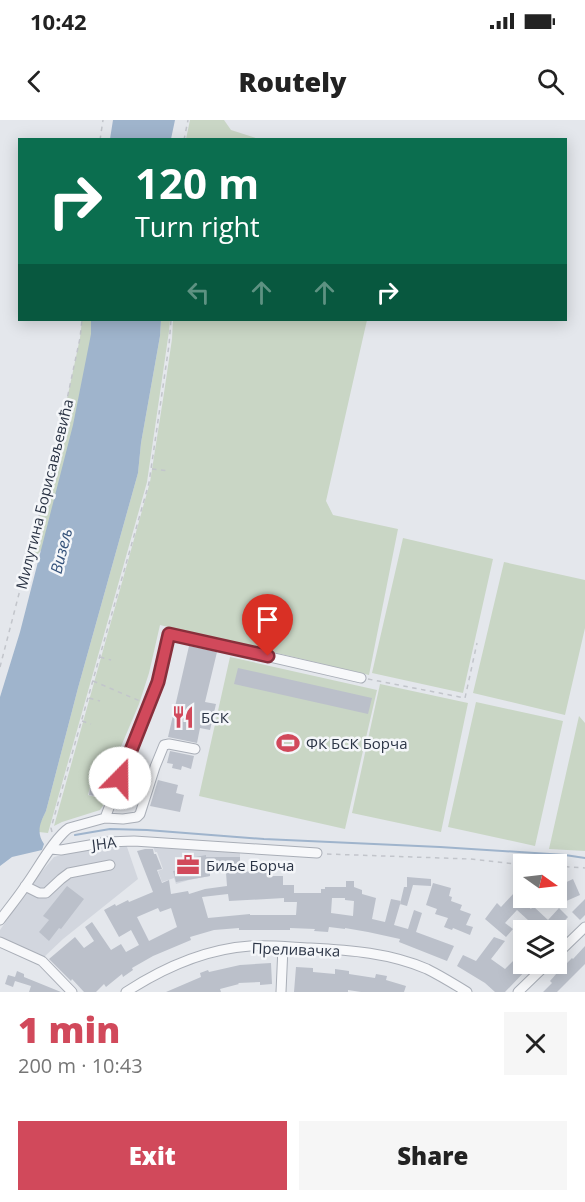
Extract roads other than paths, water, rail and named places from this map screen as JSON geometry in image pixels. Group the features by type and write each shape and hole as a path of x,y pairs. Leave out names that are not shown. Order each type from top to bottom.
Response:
{"street":[{"path":"105,818 158,682 169,634 361,678"},
{"name":"ЈНА","path":"0,920 60,835 69,828 105,818 136,818 140,815 164,745 195,749"},
{"name":"ЈНА","path":"53,845 61,850 114,841 158,842 317,853"},
{"path":"25,886 39,893 46,893 69,873 110,866"},
{"path":"567,944 585,927"},
{"path":"0,942 42,961 72,992"},
{"name":"Преливачка","path":"126,992 191,958 250,946 356,951 389,957 427,969 467,992"},
{"path":"281,992 283,947"},
{"path":"518,992 537,974"}],"water":[{"path":"113,120 175,120 171,138 110,138"},
{"name":"Визељ","path":"91,321 161,321 138,473 41,824 40,835 44,844 42,850 12,857 0,866 0,697 20,632 73,425 91,334"}],"waterway":[{"path":"75,835 110,829 147,830 585,858"}],"place":[{"name":"БСК","path":"183,717"},
{"name":"ФК БСК Борча","path":"288,743"},
{"name":"Биље Борча","path":"188,865"}]}
